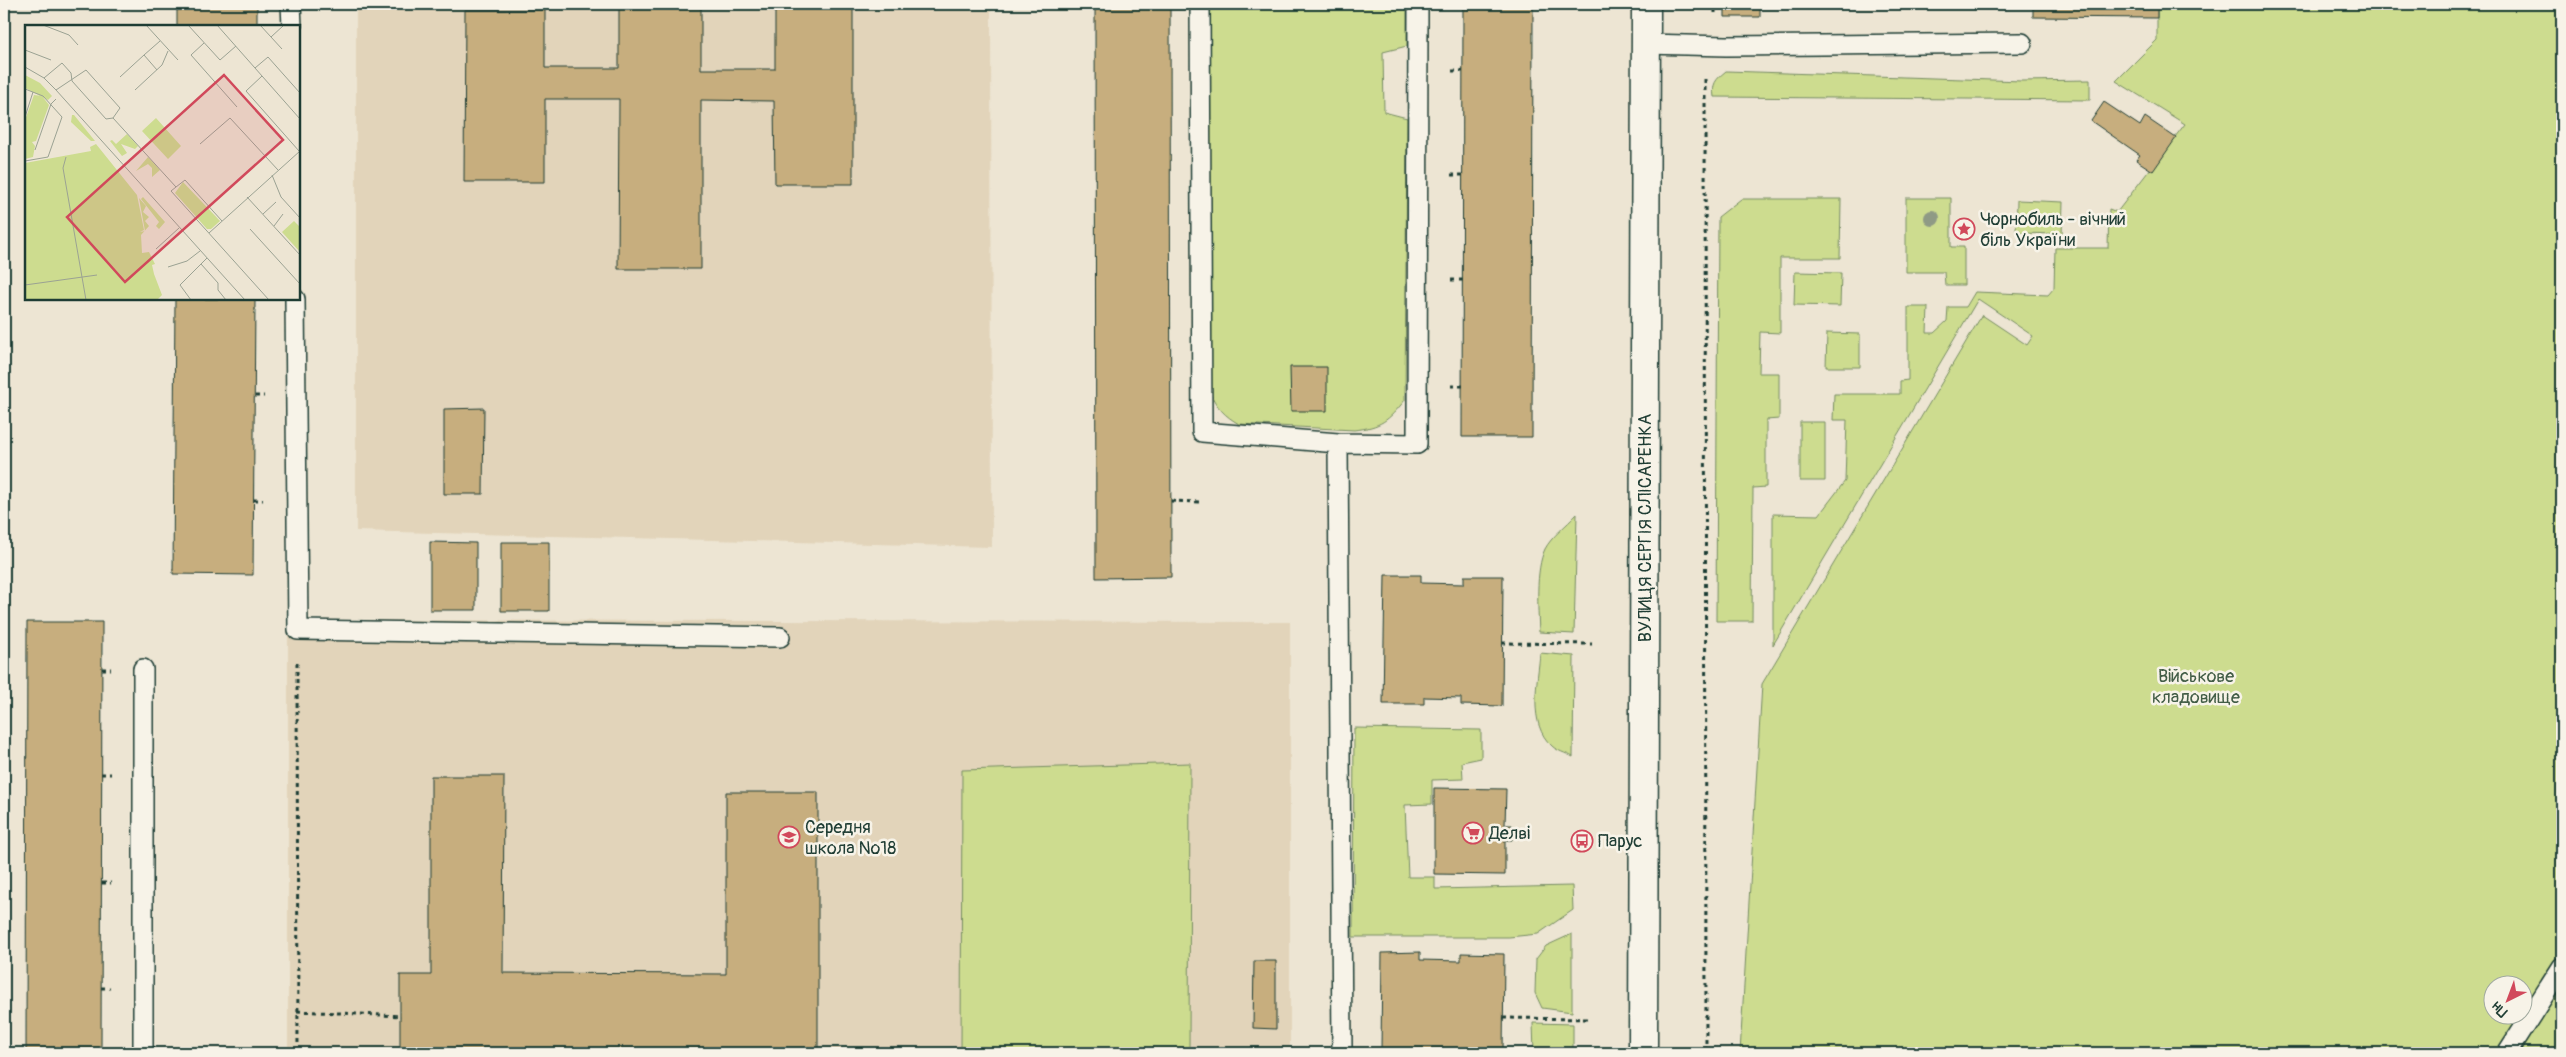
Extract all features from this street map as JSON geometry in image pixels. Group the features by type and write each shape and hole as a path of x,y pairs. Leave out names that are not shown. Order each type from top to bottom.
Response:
{"street":[{"name":"ВУЛИЦЯ СЕРГІЯ СЛІСАРЕНКА","path":"1643,1053 1646,4"}],"lane":[{"path":"291,4 292,25"},
{"path":"1200,4 1202,432 1338,443 1417,444 1418,4"},
{"path":"1646,44 1705,46 2022,43"},
{"path":"294,300 298,630 780,637"},
{"path":"1338,443 1342,1053"},
{"path":"143,669 143,1053"},
{"path":"2507,1053 2562,967"}],"path":[{"path":"1705,46 1706,1053"},
{"path":"1171,501 1201,502"},
{"path":"298,630 298,1053"},
{"path":"1502,643 1592,644"},
{"path":"297,1011 400,1016"},
{"path":"1503,1018 1590,1018"}],"shaded area":[{"path":"356,4 991,4 992,547 356,531"},
{"name":"Середня школа №18","path":"288,620 1290,622 1290,1053 288,1053"}],"green space":[{"path":"1209,4 1407,4 1407,46 1383,52 1384,112 1407,118 1405,400 1389,418 1378,425 1354,430 1239,424 1222,411 1210,392"},
{"name":"Військове кладовище","path":"2157,4 2562,4 2562,1053 1740,1053 1762,684 1982,315 2027,345 2033,336 1978,299 1773,645 1773,514 1819,515 1845,481 1847,420 1833,420 1834,394 1900,394 1900,381 1908,380 1908,307 1928,307 1927,333 1934,333 1947,321 1948,307 1966,307 1975,292 2048,295 2054,288 2055,248 2108,248 2109,209 2117,212 2185,124 2116,81 2157,40"},
{"path":"1726,71 2022,81 2090,80 2090,100 1714,97 1713,89 1715,82"},
{"path":"1906,198 1951,198 1951,247 1964,247 1964,285 1945,285 1944,272 1906,272"},
{"path":"1741,199 1841,199 1840,258 1780,258 1780,333 1760,332 1759,373 1779,373 1779,419 1766,420 1766,487 1753,488 1752,621 1716,621 1718,217"},
{"path":"2017,200 2063,202 2062,234 2016,233"},
{"path":"1795,272 1841,273 1840,306 1794,305"},
{"path":"1827,333 1860,334 1860,367 1826,367"},
{"path":"1800,422 1825,422 1825,481 1800,481"},
{"path":"1577,514 1574,634 1539,632 1538,590 1542,558 1551,540"},
{"path":"1540,653 1574,656 1573,757 1552,746 1544,737 1539,726 1536,689"},
{"path":"1354,728 1481,730 1481,758 1462,762 1463,779 1432,780 1432,804 1405,805 1408,877 1435,877 1435,889 1572,886 1573,910 1538,934 1509,937 1353,937"},
{"path":"1190,763 1189,1053 961,1053 962,770"},
{"path":"1572,934 1572,1012 1542,1008 1535,993 1536,959 1546,946"},
{"path":"1533,1023 1573,1024 1573,1053 1534,1053"}],"building":[{"path":"177,4 257,4 257,25 177,25"},
{"path":"619,4 701,4 701,69 775,69 775,4 853,4 853,184 775,184 774,101 701,100 701,269 618,269 619,99 545,99 545,182 464,182 465,10 545,10 545,68 619,68"},
{"path":"1095,4 1170,4 1171,577 1096,578"},
{"path":"1463,4 1533,4 1532,437 1462,437"},
{"path":"1725,4 1760,4 1760,17 1725,17"},
{"path":"2033,4 2157,4 2157,18 2033,17"},
{"path":"2104,102 2140,126 2145,117 2176,138 2153,171 2136,160 2140,155 2091,121"},
{"path":"175,300 255,300 253,575 173,574"},
{"path":"1290,367 1327,367 1327,411 1291,411"},
{"path":"484,408 483,494 444,494 444,409"},
{"path":"430,542 476,543 476,610 430,610"},
{"path":"501,542 549,542 549,611 501,611"},
{"path":"1385,575 1421,575 1421,583 1464,584 1464,576 1503,576 1502,706 1461,705 1461,698 1424,697 1424,704 1383,704"},
{"path":"27,622 102,622 101,1053 26,1053"},
{"path":"431,776 504,776 503,973 726,974 726,792 818,792 818,1053 400,1053 400,975 431,975"},
{"name":"Делві","path":"1434,788 1506,789 1505,825 1512,825 1512,840 1505,840 1505,875 1434,874"},
{"path":"1420,952 1420,960 1461,961 1461,953 1504,954 1503,1053 1381,1053 1382,953"},
{"path":"1254,961 1276,961 1276,1029 1253,1028"}],"place":[{"name":"Чорнобиль - вічний біль України","path":"1964,229"},
{"name":"Делві","path":"1473,833"},
{"name":"Середня школа №18","path":"789,837"},
{"name":"Парус","path":"1582,841"}]}
